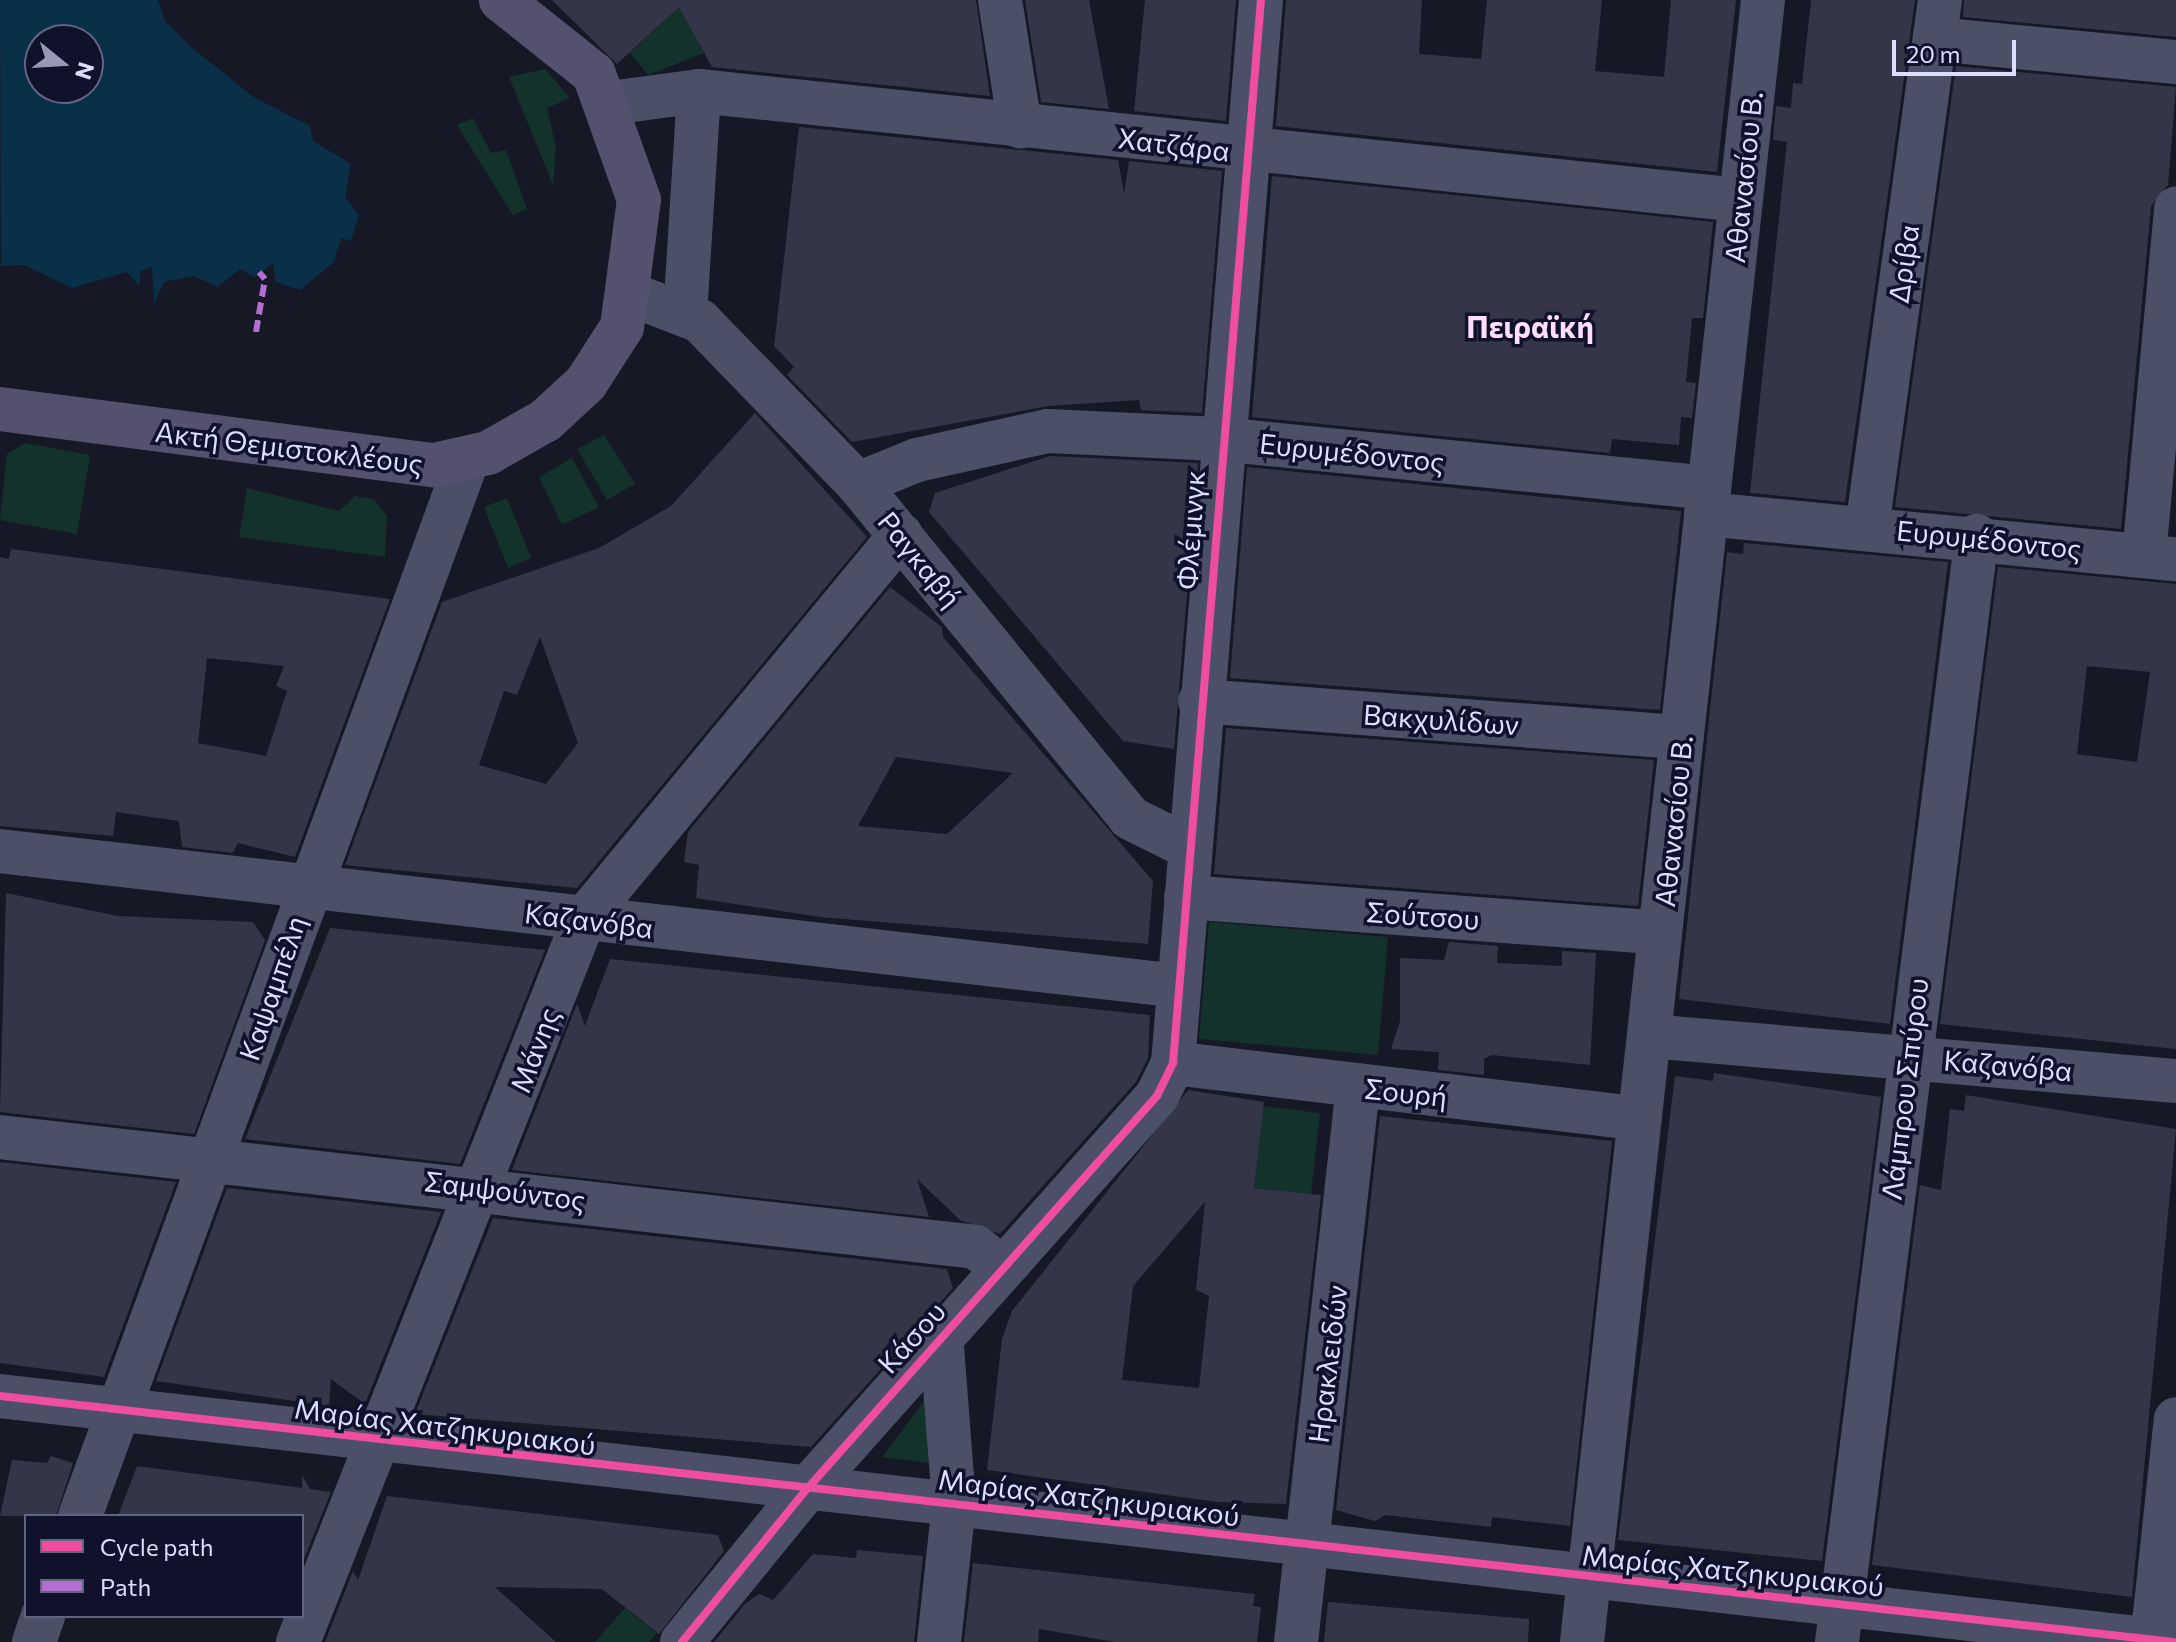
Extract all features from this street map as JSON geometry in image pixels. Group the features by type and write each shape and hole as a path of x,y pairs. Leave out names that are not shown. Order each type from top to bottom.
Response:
{"main road":[{"name":"Ακτή Θεμιστοκλέους","path":"0,409 387,463 467,461 546,420 586,383 622,327 630,294 639,200 610,103 594,74 501,0"}],"street":[{"path":"1000,0 1020,126"},
{"name":"Φλέμινγκ","path":"1173,1063 1219,439 1261,0"},
{"name":"Αθανασίου Β.","path":"1582,1642 1763,0"},
{"path":"1937,20 2176,62"},
{"name":"Δρίβα","path":"1867,528 1937,20"},
{"name":"Χατζάρα","path":"610,103 699,91 1247,153 1740,200"},
{"path":"685,315 699,91"},
{"path":"2160,557 2176,208"},
{"name":"Ραγκαβή","path":"630,294 700,321 858,484 1130,818 1189,847"},
{"name":"Ευρυμέδοντος","path":"858,484 1012,434 1219,439 1707,501 1867,528 1977,536 2160,557"},
{"name":"Καψαμπέλη","path":"81,1514 212,1159 308,886 467,461"},
{"name":"Μάνης","path":"298,1642 383,1441 584,919 901,535"},
{"name":"Λάμπρου Σπύρου","path":"1839,1623 1908,1055 1977,536"},
{"name":"Βακχυλίδων","path":"1200,701 1682,737"},
{"name":"Καζανόβα","path":"0,851 1179,986"},
{"name":"Σούτσου","path":"1186,897 1660,933"},
{"name":"Καζανόβα","path":"1649,1036 1908,1055 2176,1081"},
{"name":"Σουρή","path":"1173,1063 1640,1119"},
{"name":"Κάσου","path":"682,1642 807,1489 1157,1096 1173,1063"},
{"name":"Ηρακλειδών","path":"1296,1642 1358,1087"},
{"name":"Σαμψούντος","path":"0,1137 483,1186 976,1247 1002,1268"},
{"path":"939,1642 954,1503 941,1335"},
{"name":"Μαρίας Χατζηκυριακού","path":"0,1396 1589,1576 1839,1623 2159,1641"},
{"path":"2159,1641 2176,1419"},
{"path":"34,1642 42,1618"}],"green space":[{"path":"656,0 712,0 728,25 698,43 704,53 648,75 630,53 669,16"},
{"path":"545,69 570,98 547,108 556,147 553,185 509,77"},
{"path":"473,118 491,153 506,150 527,209 513,215 457,125"},
{"path":"604,435 635,484 607,500 577,449"},
{"path":"25,443 90,455 77,534 0,520 7,454"},
{"path":"572,458 599,507 562,525 539,477"},
{"path":"247,488 339,511 355,496 374,499 387,516 385,557 239,537"},
{"path":"507,498 531,558 508,568 484,507"},
{"path":"1209,922 1388,937 1378,1055 1199,1039"},
{"path":"1263,1106 1320,1113 1311,1194 1254,1188"},
{"path":"939,1381 936,1464 882,1457"},
{"path":"625,1608 657,1633 649,1642 595,1642"}],"water":[{"path":"0,0 158,0 165,21 191,47 255,98 310,126 313,141 351,164 345,197 359,215 351,241 341,238 334,262 300,290 276,282 273,263 255,277 240,269 218,287 193,276 164,282 154,304 152,267 141,271 139,286 127,272 72,288 24,265 1,266"}],"building":[{"path":"552,0 976,0 990,96 712,67 679,7 617,64"},
{"path":"1025,0 1089,0 1109,109 1041,102"},
{"path":"1145,0 1236,0 1226,121 1134,111"},
{"path":"1286,0 1422,0 1419,54 1481,59 1487,0 1602,0 1595,71 1664,77 1671,0 1736,0 1717,172 1276,126"},
{"path":"1811,0 1915,0 1845,502 1750,493 1787,142 1773,140 1776,106 1791,108 1793,83 1802,84"},
{"path":"1964,0 2176,0 2176,37 1963,17"},
{"path":"1956,66 2176,87 2168,185 2151,206 2121,529 1895,507"},
{"path":"799,127 1118,160 1124,194 1129,161 1222,171 1202,413 1141,410 1139,400 1049,406 852,442 787,375 794,367 774,346"},
{"path":"1272,176 1713,222 1703,318 1692,318 1686,382 1696,383 1692,418 1681,417 1679,445 1612,439 1610,453 1252,417"},
{"path":"755,413 867,537 577,888 345,865 442,602 599,548 671,506","holes":["540,637 578,743 546,784 479,765 504,691 517,695"]},
{"path":"1050,456 1198,463 1174,749 1123,741 929,512 935,493"},
{"path":"1247,467 1681,511 1660,710 1230,678"},
{"path":"1744,543 1948,562 1890,1024 1679,999 1727,552 1743,554"},
{"path":"11,549 390,599 295,857 238,843 233,853 182,847 179,821 116,812 113,836 0,826 0,557 9,559","holes":["207,658 284,666 276,686 287,691 266,756 198,743"]},
{"path":"1998,567 2176,584 2176,1049 1940,1024","holes":["2087,666 2150,672 2137,762 2077,754"]},
{"path":"890,587 942,627 943,637 1153,881 1148,944 820,917 696,898 699,865 684,862 688,832","holes":["896,757 1013,773 947,834 858,826"]},
{"path":"1226,728 1654,760 1638,906 1214,874"},
{"path":"6,893 118,916 253,922 265,940 194,1134 0,1112"},
{"path":"330,928 545,950 460,1164 245,1139"},
{"path":"1449,942 1498,946 1497,963 1562,966 1562,951 1596,953 1590,1065 1492,1055 1484,1059 1484,1075 1438,1070 1439,1052 1391,1049 1400,1021 1400,958 1444,960"},
{"path":"610,959 1150,1015 1148,1058 1136,1082 1000,1234 960,1220 917,1179 929,1217 512,1170 577,1004 585,1026"},
{"path":"1714,1073 1881,1097 1822,1561 1618,1540 1675,1076 1713,1081"},
{"path":"1188,1090 1264,1102 1254,1188 1321,1195 1286,1504 1217,1502 987,1470 1002,1339 1012,1311","holes":["1205,1202 1196,1290 1209,1296 1199,1388 1122,1380 1133,1286"]},
{"path":"1966,1095 2176,1129 2132,1597 1872,1565 1920,1185 1941,1190 1950,1109 1964,1111"},
{"path":"1380,1116 1612,1141 1570,1526 1492,1517 1491,1527 1385,1515 1375,1521 1336,1510"},
{"path":"0,1162 176,1182 104,1377 0,1363"},
{"path":"227,1188 441,1212 365,1404 331,1379 329,1406 156,1381"},
{"path":"493,1218 947,1269 953,1288 811,1447 415,1414"},
{"path":"51,1456 73,1463 57,1514 0,1516 12,1460 47,1463"},
{"path":"137,1466 302,1488 302,1475 310,1489 331,1492 304,1559 304,1514 119,1514"},
{"path":"387,1496 718,1535 724,1551 659,1634 602,1589 495,1587 556,1642 325,1642 353,1571 358,1580"},
{"path":"857,1550 923,1556 914,1642 714,1642 745,1604 759,1594 773,1600 813,1554 856,1558"},
{"path":"973,1563 1255,1594 1253,1606 1261,1607 1257,1642 1115,1642 1039,1629 1038,1642 964,1642"},
{"path":"1328,1602 1529,1619 1528,1642 1324,1642"}],"marked path":[{"path":"256,332 265,279 259,272"}],"cycle path":[{"path":"682,1642 807,1489 1157,1096 1173,1063 1261,0"},
{"path":"0,1396 2173,1642"}],"district":[{"name":"Πειραϊκή","path":"1530,326"}]}
